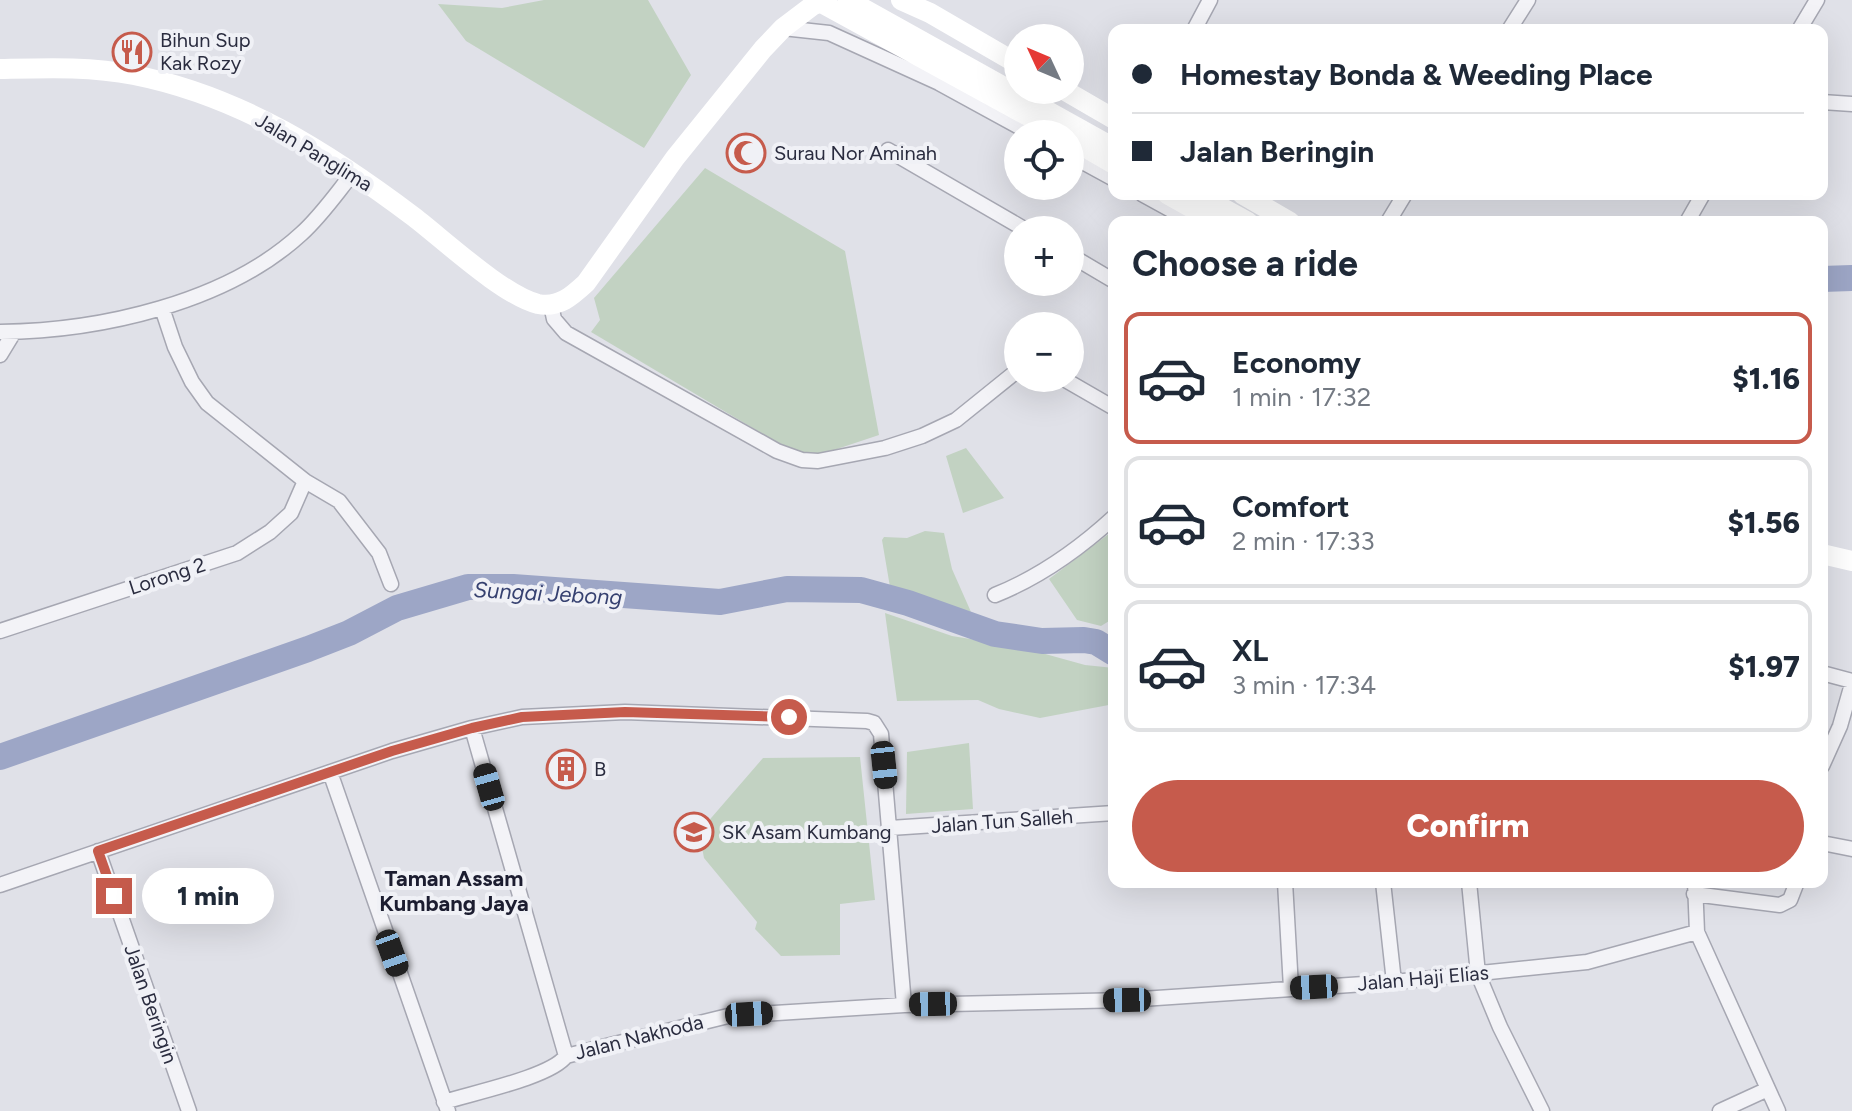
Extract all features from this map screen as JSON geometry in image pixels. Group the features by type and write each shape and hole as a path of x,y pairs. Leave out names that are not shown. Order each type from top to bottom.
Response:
{"main road":[{"path":"816,0 1035,120"},
{"path":"551,305 570,298 586,283 675,158 783,28 825,0"},
{"path":"848,0 1108,145"},
{"path":"901,0 930,13 1004,56"},
{"name":"Jalan Panglima","path":"0,69 132,74 225,100 301,139 353,173 507,288 536,303 551,305"},
{"path":"1084,102 1108,116"},
{"path":"1084,147 1108,161"},
{"path":"1178,200 1206,216"},
{"path":"1208,200 1237,216"},
{"path":"1252,200 1280,216"},
{"path":"1828,555 1852,561"}],"street":[{"path":"1197,24 1210,0"},
{"path":"1513,24 1528,0"},
{"path":"1803,24 1817,0"},
{"path":"783,28 829,33 939,83 1006,120"},
{"path":"1828,102 1852,104"},
{"path":"888,150 1004,217"},
{"path":"1084,163 1108,176"},
{"path":"0,355 7,332 131,317 201,293 274,256 320,214 353,173"},
{"path":"1153,200 1182,216"},
{"path":"1084,263 1108,277"},
{"path":"551,305 554,319 566,333 777,451 810,462 853,455 922,436 956,420 1004,381"},
{"path":"162,308 175,347 192,382 207,403 305,481 339,501 379,553 391,584"},
{"path":"1084,391 1108,405"},
{"name":"Lorong 2","path":"0,631 237,553 270,532 291,513 305,481"},
{"path":"995,595 1054,565 1108,522"},
{"path":"1828,675 1852,682 1840,726 1828,753"},
{"path":"0,885 330,772 472,728 533,715 625,712 874,723 881,734 904,1005"},
{"path":"472,728 566,1056"},
{"path":"330,772 446,1106"},
{"name":"Jalan Tun Salleh","path":"890,828 1108,813"},
{"path":"1828,844 1852,849"},
{"name":"Jalan Beringin","path":"98,851 189,1111"},
{"path":"1285,888 1291,988"},
{"path":"1384,888 1394,982"},
{"path":"1470,888 1478,974 1500,1027 1542,1111"},
{"path":"1778,1111 1697,932 1694,888 1780,905 1790,900 1795,888"},
{"name":"Jalan Haji Elias","path":"904,1005 1127,1000 1394,982 1587,962 1697,932"},
{"name":"Jalan Nakhoda","path":"446,1106 543,1073 560,1064 566,1056 717,1017 904,1005"},
{"path":"1720,1111 1768,1089"}],"green space":[{"path":"544,0 648,0 691,75 644,148 466,41 438,4 502,8"},
{"path":"705,168 845,251 879,435 810,458 771,439 591,332 600,320 594,298"},
{"path":"966,448 1004,498 963,513 946,456"},
{"path":"925,531 944,533 952,569 971,612 890,587 882,540 884,537 907,538"},
{"path":"1108,535 1108,622 1101,626 1077,620 1049,579"},
{"path":"885,613 952,636 1020,647 1085,665 1108,667 1108,705 1040,718 999,709 978,700 897,701"},
{"path":"969,743 973,809 906,814 907,752"},
{"path":"860,757 875,900 840,904 840,955 781,956 755,929 757,922 704,858 699,832 763,758"}],"waterway":[{"name":"Sungai Jebong","path":"1828,279 1852,278"},
{"name":"Sungai Jebong","path":"0,757 308,649 349,633 397,608 468,587 513,587 720,602 787,589 861,590 995,634 1042,641 1084,640 1096,642 1108,649"}],"place":[{"name":"Bihun Sup Kak Rozy","path":"132,52"},
{"name":"Surau Nor Aminah","path":"746,153"},
{"name":"B","path":"566,769"},
{"name":"SK Asam Kumbang","path":"694,832"}],"district":[{"name":"Taman Assam Kumbang Jaya","path":"454,890"}],"route":[{"path":"114,896 98,851 392,751 472,728 522,717 565,713 789,717"}]}
